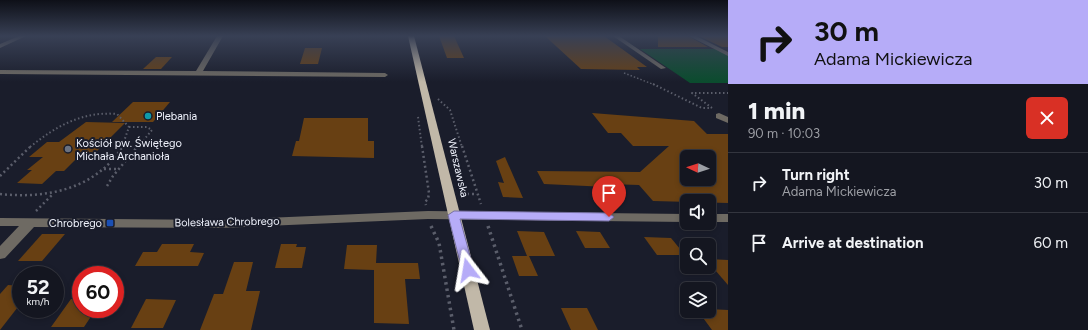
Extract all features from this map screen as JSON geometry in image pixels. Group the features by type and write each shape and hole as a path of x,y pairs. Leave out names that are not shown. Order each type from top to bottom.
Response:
{"main road":[{"name":"Warszawska","path":"415,51 482,330"}],"street":[{"path":"198,74 211,51"},
{"path":"639,51 663,68"},
{"path":"0,72 385,75"},
{"path":"718,113 728,120"},
{"name":"Bolesława Chrobrego","path":"0,222 220,224 454,215 680,218"},
{"path":"716,218 728,218"},
{"path":"0,254 30,222"}],"path":[{"path":"624,73 650,82 702,108 712,108"},
{"path":"718,113 692,93 728,93"},
{"path":"449,108 482,207"},
{"path":"0,176 23,153 46,136 82,117 97,114 117,114 129,126 147,127 152,130 119,169 107,186"},
{"path":"417,121 429,193 428,199 425,202"},
{"path":"0,194 52,195 71,190 104,169 123,146 128,136 129,126"},
{"path":"104,169 119,169"},
{"path":"429,193 435,193"},
{"path":"464,194 477,194"},
{"path":"488,225 522,330"},
{"path":"432,230 438,243 454,330"}],"green space":[{"path":"644,51 721,51 728,55 728,83 690,83"}],"building":[{"path":"304,51 321,51 318,64 300,64"},
{"path":"445,51 461,51 464,58 447,58"},
{"path":"562,51 625,51 647,67 637,67 640,70 581,69"},
{"path":"156,57 172,57 161,69 143,69"},
{"name":"Plebania","path":"133,102 170,102 153,122 112,122"},
{"path":"592,113 694,121 707,134 728,134 728,203 716,203 716,194 680,194 680,202 653,201 639,185 606,184 608,187 544,184 537,171 640,172 669,146 633,146 621,133 608,133"},
{"path":"304,118 368,118 368,141 374,141 374,158 292,156 296,141 299,141"},
{"name":"Kościół pw. Świętego Michała Archanioła","path":"86,122 125,123 90,158 77,158 64,171 56,171 42,184 17,183 32,170 27,170 43,157 29,157 47,142 59,142"},
{"path":"505,157 523,198 503,197 498,182 504,183 496,161"},
{"path":"517,231 544,232 555,256 529,256 538,276 519,276 512,256 527,256"},
{"path":"576,231 600,232 610,248 585,248"},
{"path":"42,234 65,234 42,261 18,261"},
{"path":"644,237 671,238 680,249 680,255 657,255"},
{"path":"162,244 194,244 190,252 204,253 198,266 135,266 143,252 157,252"},
{"path":"281,244 297,244 296,247 306,247 302,268 275,268"},
{"path":"347,245 377,245 376,263 418,263 420,279 405,279 409,324 374,323 374,270 344,269"},
{"path":"716,259 728,260 728,285 716,271"},
{"path":"234,262 253,262 246,291 260,291 251,330 200,330 214,294 223,294"},
{"path":"8,285 12,285 12,315 0,330 0,294"},
{"path":"72,299 72,318 90,318 84,327 51,327 57,318 64,318 64,309"},
{"path":"146,299 176,300 163,328 131,328"},
{"path":"561,308 587,308 598,330 571,330"},
{"path":"716,309 728,310 728,330 712,330 703,318 716,318"}],"place":[{"name":"Plebania","path":"148,116"},
{"name":"Kościół pw. Świętego Michała Archanioła","path":"68,149"},
{"name":"Chrobrego","path":"110,223"}],"route":[{"path":"468,270 454,215 609,217"}]}
